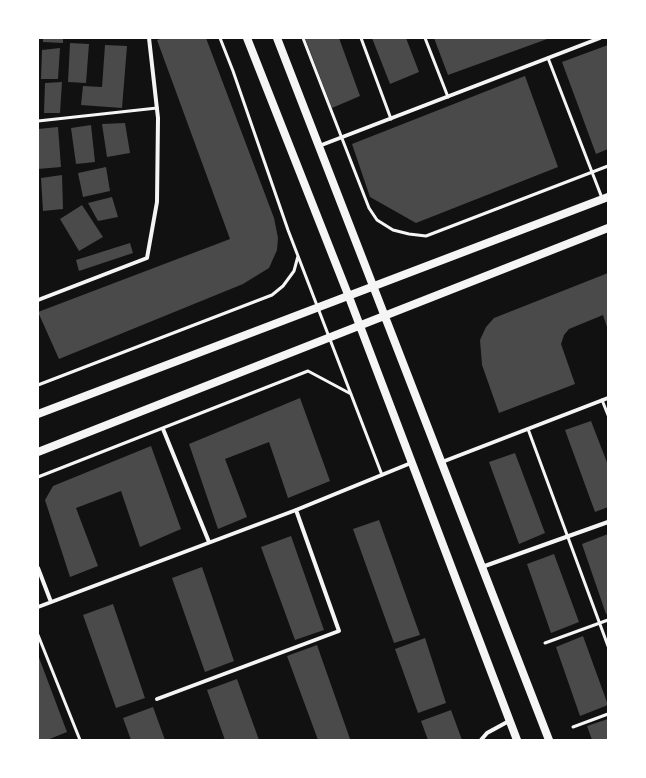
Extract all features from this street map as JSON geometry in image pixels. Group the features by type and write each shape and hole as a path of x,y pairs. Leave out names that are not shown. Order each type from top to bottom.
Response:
{"main road":[{"path":"247,38 349,297 517,740"},
{"path":"277,38 549,740"},
{"path":"38,413 349,297 605,199"},
{"path":"38,452 608,228"}],"street":[{"path":"38,300 147,258 157,202 158,118 149,38"},
{"path":"319,146 600,38"},
{"path":"442,462 608,398"},
{"path":"163,428 209,542"},
{"path":"38,607 296,510 411,463"},
{"path":"157,699 339,631 296,510"},
{"path":"482,567 608,522"},
{"path":"38,568 51,602"},
{"path":"480,740 487,733 510,721"}],"lane":[{"path":"220,38 298,256 382,475"},
{"path":"303,38 369,208 377,220 393,230 426,236 608,166"},
{"path":"361,38 391,118"},
{"path":"425,38 448,97"},
{"path":"548,58 592,172 605,199"},
{"path":"38,121 157,108"},
{"path":"38,385 272,295 283,286 294,271 298,256"},
{"path":"38,476 308,372 351,394"},
{"path":"602,400 608,415"},
{"path":"528,429 608,646"},
{"path":"545,643 608,620"},
{"path":"38,635 80,740"},
{"path":"573,727 608,714"}],"building":[{"path":"43,38 63,38 63,43 43,42"},
{"path":"163,38 206,38 274,218 278,238 277,250 269,268 243,284 59,359 38,312 230,239 157,40"},
{"path":"305,38 339,38 360,96 332,108"},
{"path":"372,38 406,38 419,72 390,84"},
{"path":"434,38 550,38 448,75"},
{"path":"70,43 89,44 86,83 68,82"},
{"path":"105,45 127,46 122,108 81,105 83,86 102,87"},
{"path":"608,45 608,149 596,154 562,62"},
{"path":"60,48 58,79 41,79 42,50"},
{"path":"525,76 558,167 416,223 370,197 352,144"},
{"path":"62,82 60,113 44,113 45,83"},
{"path":"125,123 130,153 107,157 102,124"},
{"path":"91,125 95,162 76,164 71,128"},
{"path":"58,127 61,167 38,169 38,129"},
{"path":"106,167 110,191 83,197 78,173"},
{"path":"62,175 63,209 43,211 41,178"},
{"path":"112,197 118,217 98,221 88,203"},
{"path":"82,205 103,237 79,251 60,219"},
{"path":"130,243 133,253 79,271 76,260"},
{"path":"608,273 608,330 603,315 569,329 564,335 561,344 575,384 499,413 482,365 480,340 486,327 494,318"},
{"path":"300,398 330,481 288,498 269,442 225,459 247,517 218,529 189,444"},
{"path":"591,421 608,465 608,507 595,512 565,430"},
{"path":"151,446 181,529 140,547 121,491 76,508 98,566 70,577 45,500 53,486"},
{"path":"515,453 545,533 519,544 489,462"},
{"path":"379,520 420,635 394,643 353,529"},
{"path":"608,534 608,613 606,614 582,544"},
{"path":"291,536 324,630 295,640 261,547"},
{"path":"554,554 579,622 551,633 527,564"},
{"path":"202,567 234,661 205,672 172,578"},
{"path":"113,604 145,698 116,708 83,615"},
{"path":"583,636 608,705 580,716 556,647"},
{"path":"425,638 446,703 418,713 395,649"},
{"path":"317,645 350,739 347,740 318,740 287,656"},
{"path":"38,655 67,732 47,740 38,740"},
{"path":"237,679 259,740 225,740 207,690"},
{"path":"153,707 165,740 131,740 123,718"},
{"path":"451,710 462,740 428,740 421,721"},
{"path":"608,719 608,740 592,740 587,726"}]}
